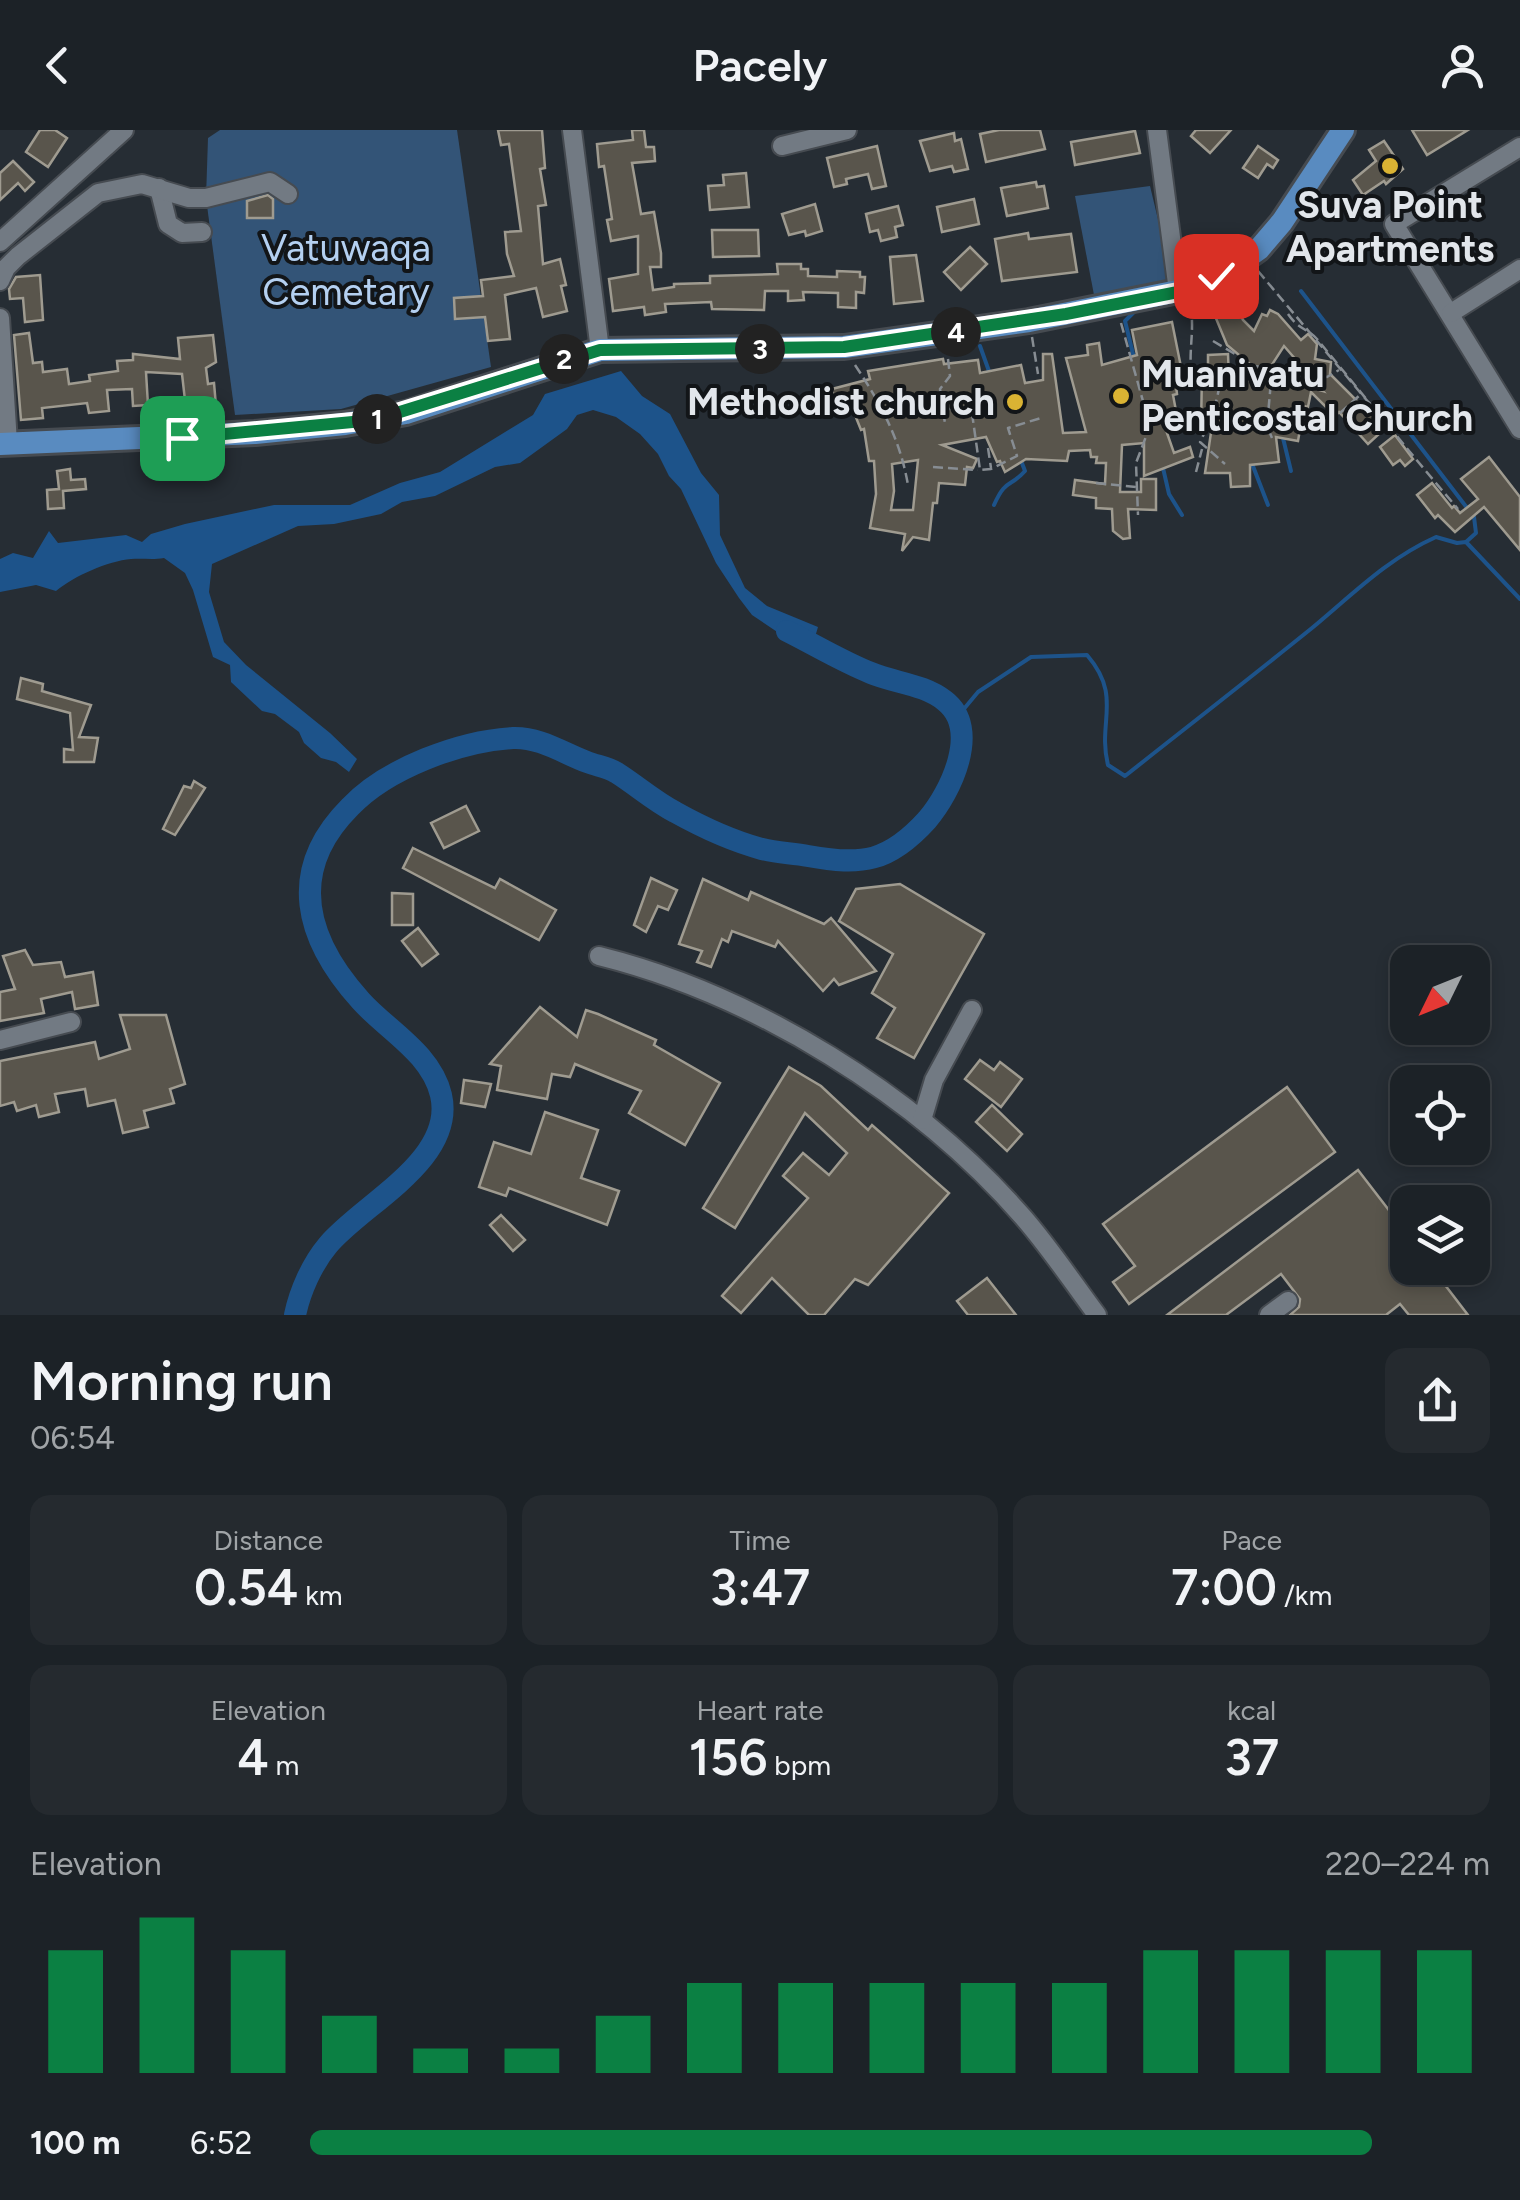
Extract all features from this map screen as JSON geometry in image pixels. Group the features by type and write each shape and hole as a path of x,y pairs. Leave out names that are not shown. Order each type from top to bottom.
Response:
{"main road":[{"path":"4,444 255,433 374,420 600,350 844,347 1029,321 1182,290 1247,258 1270,239 1343,130"}],"street":[{"path":"0,242 124,130"},
{"path":"572,130 600,350"},
{"path":"782,146 847,130"},
{"path":"1157,130 1182,290"},
{"path":"1520,148 1394,224 1520,429"},
{"path":"1,274 98,193 151,186 189,198 206,198 270,182 288,194"},
{"path":"151,186 168,224 182,234 202,232"},
{"path":"1451,313 1520,270"},
{"path":"0,318 4,444"},
{"path":"599,956 676,978 715,996 810,1045 884,1092 976,1168 1024,1218 1097,1315"},
{"path":"922,1120 934,1080 972,1010"},
{"path":"0,1040 70,1022"},
{"path":"1269,1315 1288,1301"}],"path":[{"path":"1247,258 1386,422"},
{"path":"1182,290 1194,328 1189,347 1191,370"},
{"path":"1288,314 1298,328 1316,338 1458,509"},
{"path":"1029,321 1038,374"},
{"path":"1121,323 1150,426 1136,463 1138,515"},
{"path":"1213,341 1248,361 1290,376 1297,372 1327,376 1340,369"},
{"path":"844,347 894,431 908,485"},
{"path":"945,423 940,389 950,376 948,360"},
{"path":"1206,365 1221,372 1217,407 1200,442 1225,464"},
{"path":"1272,369 1267,426 1272,438"},
{"path":"1340,413 1360,395"},
{"path":"943,410 971,406 980,470"},
{"path":"933,467 991,469 1017,456 1010,428 1041,418"},
{"path":"1196,472 1203,447"},
{"path":"988,448 991,469"},
{"path":"1096,483 1137,487"}],"green space":[{"name":"Vatuwaqa Cemetary","path":"220,130 457,130 491,367 341,409 235,415 206,198 208,138"},
{"path":"1150,186 1174,286 1095,300 1075,196"}],"shaded area":[{"path":"621,371 642,396 670,414 701,473 719,495 720,535 745,588 767,606 818,627 810,654 752,615 739,598 658,454 640,434 616,417 593,410 577,415 567,429 520,463 495,467 435,496 402,502 381,514 334,524 298,526 212,564 209,592 224,642 357,759 349,772 336,762 321,758 304,743 299,732 275,714 262,711 231,682 230,665 213,657 185,573 164,558 112,563 56,591 36,585 0,592 0,559 13,553 33,558 49,531 58,543 126,535 142,542 151,534 185,524 274,505 350,505 400,483 440,472 533,415 545,394"}],"building":[{"path":"40,130 55,130 67,138 48,167 26,152"},
{"path":"498,130 542,130 545,168 540,169 546,205 538,206 543,264 560,259 567,311 543,317 536,288 505,295 510,339 488,341 485,317 455,319 454,298 483,296 481,280 514,276 505,232 521,231 509,144 501,145"},
{"path":"632,130 644,130 646,147 654,147 655,161 632,163 641,214 654,212 661,253 661,267 650,267 653,290 674,284 710,283 710,276 778,274 777,264 801,264 801,269 808,269 808,276 837,277 837,271 860,272 860,277 865,277 864,293 856,292 856,308 838,307 838,293 803,292 804,300 788,301 788,291 765,291 764,310 712,309 711,302 665,304 666,312 645,315 644,307 613,311 609,279 638,274 638,236 611,241 607,220 612,219 597,144 633,140"},
{"path":"1040,130 1045,149 986,162 980,134"},
{"path":"1196,130 1231,130 1210,153 1191,136"},
{"name":"Suva Point Apartments","path":"1412,130 1468,130 1427,155"},
{"path":"1135,131 1140,153 1075,165 1071,142"},
{"path":"954,133 955,141 961,139 968,169 954,172 952,166 930,171 920,141"},
{"name":"Suva Point Apartments","path":"1384,141 1403,169 1386,184 1384,181 1363,195 1353,180 1376,161 1369,150"},
{"path":"877,146 886,186 872,189 868,174 846,179 847,184 834,187 827,158"},
{"path":"1258,146 1278,160 1273,168 1267,164 1258,178 1243,168"},
{"path":"13,161 34,182 25,191 18,183 0,200 0,173"},
{"path":"746,173 749,207 710,210 708,186 724,185 723,175"},
{"path":"1036,182 1037,187 1044,186 1048,208 1007,216 1001,188"},
{"path":"268,195 273,199 273,218 247,218 247,201"},
{"path":"974,199 979,224 942,232 937,207"},
{"path":"815,204 822,231 806,236 805,231 789,235 782,214"},
{"path":"898,206 903,225 895,227 897,237 881,241 878,230 870,232 866,214"},
{"path":"712,230 758,230 759,256 713,257"},
{"path":"1028,233 1029,239 1071,234 1077,272 1002,281 995,239"},
{"path":"970,247 987,264 961,290 944,272"},
{"path":"916,255 923,301 894,304 890,257"},
{"path":"40,275 43,320 25,322 23,298 10,299 9,289 16,277"},
{"path":"1234,301 1243,320 1254,331 1262,314 1267,316 1270,310 1301,340 1308,334 1317,344 1315,359 1331,362 1330,374 1375,419 1369,424 1379,434 1368,444 1339,412 1335,416 1311,392 1308,407 1304,406 1298,441 1276,437 1279,462 1250,465 1250,486 1231,487 1230,473 1205,473 1212,426 1201,429 1202,371 1208,371 1208,355 1228,354 1229,379 1249,381 1251,365 1227,345 1213,311","holes":["1284,346 1323,391 1266,374"]},
{"path":"1172,322 1181,367 1174,369 1177,416 1190,413 1192,426 1167,433 1174,453 1190,447 1193,457 1144,476 1144,443 1122,445 1120,492 1141,492 1141,479 1156,479 1156,510 1128,509 1130,538 1123,539 1113,531 1112,509 1096,508 1096,498 1073,495 1075,480 1105,484 1106,463 1096,463 1097,457 1091,457 1090,450 1069,451 1067,461 1026,459 1005,472 986,437 942,445 977,459 973,468 967,467 965,485 939,483 929,540 913,537 902,551 905,534 870,528 876,494 874,461 869,461 864,429 861,430 853,410 846,411 843,399 835,401 832,389 870,379 868,371 943,359 944,364 978,360 980,373 1021,365 1025,383 1043,380 1043,354 1052,354 1063,433 1086,432 1066,358 1088,355 1087,345 1099,343 1102,365 1137,355 1132,330","holes":["918,460 913,510 891,510 892,464"]},
{"path":"29,333 33,363 42,362 43,372 67,369 69,384 90,381 89,375 118,371 117,361 133,360 133,354 180,359 178,338 213,335 216,362 206,368 208,384 214,383 216,406 186,409 182,374 146,372 148,405 133,406 132,389 107,390 109,411 89,413 87,403 42,408 43,418 21,420 14,335"},
{"path":"1395,435 1413,459 1405,466 1400,460 1393,465 1380,447"},
{"path":"1489,457 1520,497 1520,550 1484,507 1455,532 1438,515 1435,518 1417,495 1432,483 1460,513 1478,499 1461,479"},
{"path":"70,469 71,480 85,479 86,489 63,491 64,508 48,509 47,490 59,489 57,471"},
{"path":"21,678 43,684 42,691 91,705 79,737 98,738 94,762 64,762 64,749 73,750 70,713 17,699"},
{"path":"194,781 205,788 175,835 163,829 184,786 191,788"},
{"path":"466,806 479,831 444,848 431,823"},
{"path":"413,848 495,888 500,879 556,910 539,940 403,868"},
{"path":"651,878 677,890 668,910 658,906 646,932 634,925"},
{"path":"703,879 748,900 751,892 824,924 831,918 876,971 839,985 834,979 823,991 778,941 775,947 732,931 728,942 722,939 711,967 697,962 702,951 679,944"},
{"path":"900,884 984,934 914,1058 877,1038 895,1008 872,993 893,954 839,921 856,889"},
{"path":"392,893 413,894 413,925 392,925"},
{"path":"418,928 438,954 422,966 402,941"},
{"path":"25,950 33,965 61,962 65,977 93,972 98,1005 75,1009 72,992 41,999 44,1013 0,1021 0,992 15,989 3,956"},
{"path":"540,1007 577,1037 586,1010 598,1014 656,1040 654,1045 720,1083 685,1145 629,1113 641,1091 575,1064 570,1077 552,1074 547,1099 497,1090 501,1066 490,1064"},
{"path":"120,1015 166,1015 185,1084 170,1089 174,1103 144,1111 148,1127 123,1133 115,1100 88,1106 85,1089 55,1094 59,1112 39,1117 36,1105 17,1111 14,1102 0,1106 0,1061 95,1042 99,1059 130,1049"},
{"path":"980,1060 994,1070 1000,1062 1022,1079 1001,1107 965,1079"},
{"path":"789,1067 821,1086 868,1130 872,1125 949,1193 868,1285 855,1279 824,1315 809,1315 772,1278 741,1313 722,1296 808,1198 783,1176 803,1153 829,1175 847,1153 805,1113 735,1228 703,1208"},
{"path":"464,1080 491,1084 485,1107 461,1103"},
{"path":"1287,1087 1335,1152 1129,1304 1113,1282 1135,1266 1103,1224"},
{"path":"992,1105 1022,1134 1007,1151 976,1122"},
{"path":"545,1112 598,1130 581,1178 619,1191 607,1225 509,1188 506,1196 479,1187 494,1142 531,1154"},
{"path":"1358,1170 1390,1212 1390,1285 1445,1285 1468,1315 1409,1315 1400,1304 1386,1315 1290,1315 1299,1307 1300,1299 1281,1274 1226,1315 1167,1315"},
{"path":"501,1215 525,1240 513,1251 490,1225"},
{"path":"987,1278 1016,1315 968,1315 957,1301"}],"waterway":[{"path":"1301,291 1474,517 1476,533 1466,542"},
{"path":"1134,358 1125,321 1137,309"},
{"path":"980,346 990,374"},
{"path":"1247,383 1249,358"},
{"path":"1282,434 1291,471"},
{"path":"994,505 1005,487 1025,471 1020,458"},
{"path":"1251,461 1268,505"},
{"path":"1163,468 1169,494 1182,515"},
{"path":"958,716 978,692 1031,657 1087,655 1098,670 1107,697 1108,765 1125,776 1371,578 1436,537 1466,542 1520,599"},
{"path":"295,1315 307,1278 322,1252 421,1160 442,1118 441,1095 428,1067 361,1001 327,954 316,929 310,905 311,880 317,856 330,831 365,793 404,769 470,745 523,738 614,771 675,812 751,846 844,860 874,858 913,834 945,794 961,744 956,713 928,691 860,669 787,631"}],"place":[{"name":"Suva Point Apartments","path":"1390,166"},
{"name":"Muanivatu Penticostal Church","path":"1121,396"},
{"name":"Methodist church","path":"1015,402"}],"route":[{"path":"182,438 374,420 600,350 844,347 1066,314 1178,292 1216,276"}]}
